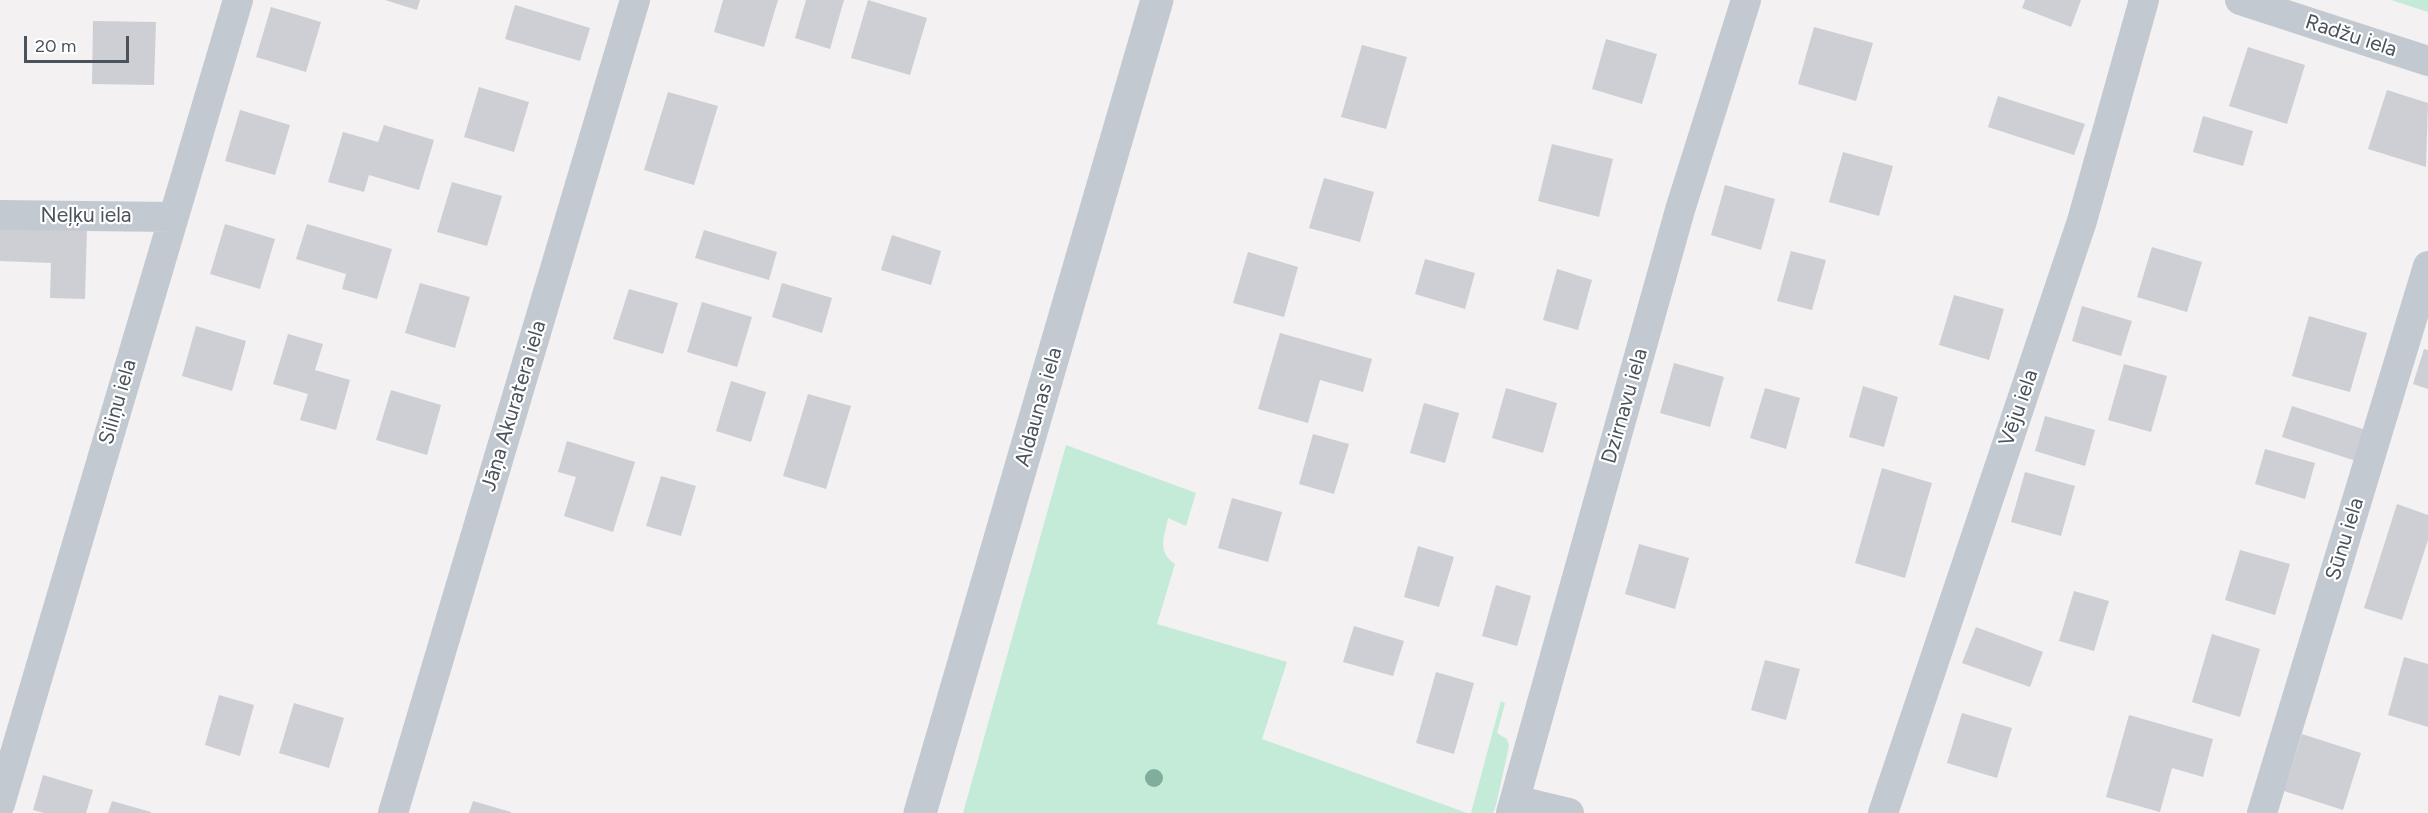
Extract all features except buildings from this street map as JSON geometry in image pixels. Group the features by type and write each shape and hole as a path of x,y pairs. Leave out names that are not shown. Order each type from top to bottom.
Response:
{"street":[{"name":"Siliņu iela","path":"0,804 238,0"},
{"name":"Jāņa Akuratera iela","path":"393,813 635,0"},
{"name":"Aldaunas iela","path":"920,813 1157,0"},
{"name":"Dzirnavu iela","path":"1513,806 1680,210 1746,0"},
{"name":"Vēju iela","path":"1883,813 2082,221 2144,0"},
{"name":"Radžu iela","path":"2240,0 2428,61"},
{"name":"Neļķu iela","path":"0,215 172,217"},
{"name":"Sūnu iela","path":"2262,813 2428,266"},
{"path":"1513,806 1569,813"}],"green space":[{"path":"2391,0 2428,0 2428,12"},
{"path":"1066,445 1196,493 1186,526 1168,518 1163,543 1165,554 1175,564 1157,624 1287,662 1262,739 1467,813 963,813"},
{"path":"1501,701 1505,703 1497,733 1507,739 1509,746 1496,805 1493,813 1471,813"}]}
